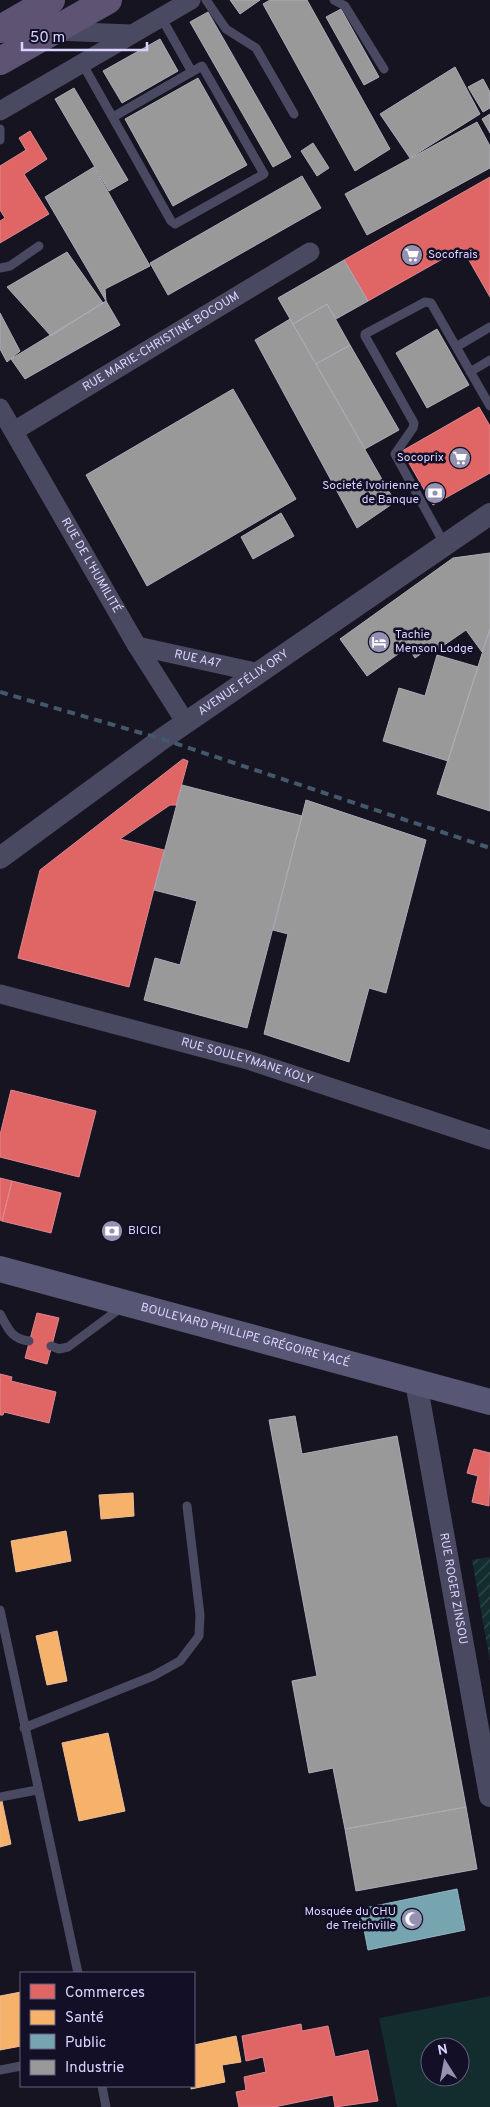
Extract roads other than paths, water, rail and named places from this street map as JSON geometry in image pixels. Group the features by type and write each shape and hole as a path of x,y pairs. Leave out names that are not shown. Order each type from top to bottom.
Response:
{"main road":[{"path":"0,29 51,0"},
{"path":"0,61 108,0"},
{"name":"BOULEVARD PHILLIPE GRÉGOIRE YACÉ","path":"0,1269 490,1402"}],"street":[{"path":"0,111 191,0"},
{"path":"55,31 131,34"},
{"name":"RUE MARIE-CHRISTINE BOCOUM","path":"14,431 310,252"},
{"name":"RUE DE L'HUMILITÉ","path":"0,408 138,646 186,723"},
{"name":"AVENUE FÉLIX ORY","path":"0,858 186,723 445,545 485,522"},
{"name":"RUE A47","path":"138,646 259,673"},
{"name":"RUE SOULEYMANE KOLY","path":"0,994 248,1060 490,1140"},
{"name":"RUE ROGER ZINSOU","path":"416,1382 490,1796"}],"lane":[{"path":"206,0 226,29 256,48 294,114"},
{"path":"334,0 345,6 384,69"},
{"path":"161,17 192,72"},
{"path":"82,63 171,221 175,224 261,177 264,170 202,66 113,116"},
{"path":"0,129 0,140"},
{"path":"0,268 10,266 39,246"},
{"path":"445,545 395,454 413,428 414,423 365,336 367,332 428,301 490,406"},
{"path":"456,347 490,327"},
{"path":"470,372 490,360"},
{"path":"51,1346 59,1349 68,1347 126,1304"},
{"path":"0,1314 11,1334 19,1340 29,1341"},
{"path":"24,1728 153,1676 180,1661 199,1636 200,1615 187,1506"},
{"path":"0,1610 37,1790 78,1972"},
{"path":"0,1797 37,1790"},
{"path":"0,2070 20,2066"},
{"path":"102,2087 106,2107"}],"railway":[{"path":"0,692 162,739 490,848"}],"place":[{"name":"Socofrais","path":"412,255"},
{"name":"Socoprix","path":"460,458"},
{"name":"Societé Ivoirienne de Banque","path":"435,493"},
{"name":"Tachie Menson Lodge","path":"379,642"},
{"name":"BICICI","path":"112,1231"},
{"name":"Mosquée du CHU de Treichville","path":"412,1919"}]}
